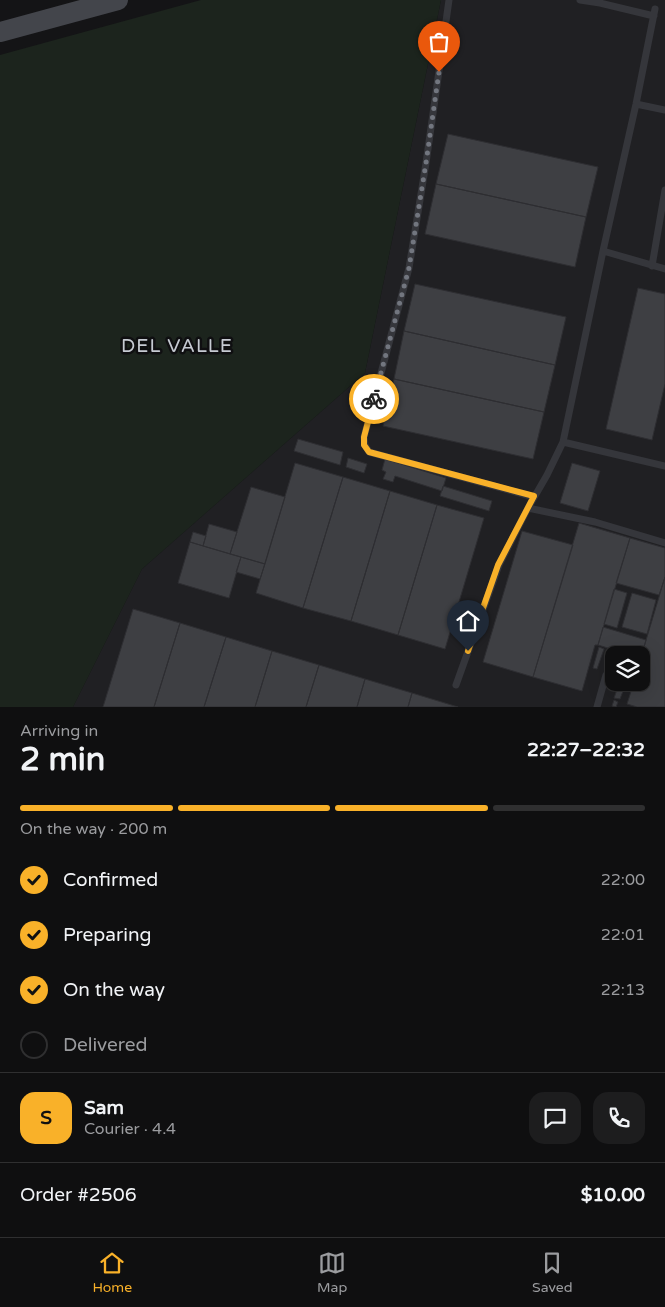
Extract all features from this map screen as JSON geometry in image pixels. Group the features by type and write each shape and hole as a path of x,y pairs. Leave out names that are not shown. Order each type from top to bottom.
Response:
{"street":[{"path":"0,32 118,0"}],"lane":[{"path":"449,0 409,268 364,437 364,445 369,452 534,496"},
{"path":"456,685 498,565 563,442 654,13 580,0"},
{"path":"636,104 665,110"},
{"path":"652,266 663,220 665,190"},
{"path":"603,250 665,270"},
{"path":"563,442 665,466"},
{"path":"528,508 594,522 665,543"},
{"path":"597,707 605,679"}],"shaded area":[{"path":"201,0 441,0 365,373 142,569 73,707 0,707 0,55"},
{"path":"441,0 665,0 665,707 73,707 142,569 365,373"}],"building":[{"path":"448,134 598,167 586,217 436,184"},
{"path":"436,184 586,217 575,267 425,234"},
{"path":"415,284 566,317 555,365 404,331"},
{"path":"638,288 665,294 665,384 652,440 606,429"},
{"path":"404,331 555,365 544,412 394,379"},
{"path":"394,379 544,412 533,459 383,426"},
{"path":"298,439 343,452 340,465 294,451"},
{"path":"348,458 367,464 364,473 346,467"},
{"path":"385,459 446,478 442,491 395,476 393,482 383,479 386,472 382,470"},
{"path":"295,463 343,477 303,608 256,593"},
{"path":"572,463 600,471 588,511 560,503"},
{"path":"343,477 390,491 351,621 303,608"},
{"path":"443,486 492,501 489,511 440,496"},
{"path":"251,487 285,497 265,564 230,554"},
{"path":"390,491 437,505 398,635 351,621"},
{"path":"437,505 484,518 445,649 398,635"},
{"path":"579,523 630,538 582,691 533,677"},
{"path":"209,524 237,532 230,554 203,546"},
{"path":"522,531 573,545 533,677 483,662"},
{"path":"193,532 206,536 203,546 190,542"},
{"path":"630,538 665,548 665,577 659,595 616,583"},
{"path":"190,542 241,557 229,598 178,583"},
{"path":"241,557 265,564 260,579 236,572"},
{"path":"665,577 665,707 637,707 627,704 631,691 650,691 650,646 644,646"},
{"path":"614,589 627,593 617,628 604,624"},
{"path":"632,593 656,600 647,634 622,627"},
{"path":"133,609 180,623 154,707 103,707"},
{"path":"180,623 226,637 204,707 154,707"},
{"path":"603,627 646,640 644,646 605,647 598,645"},
{"path":"226,637 272,651 255,707 204,707"},
{"path":"599,647 604,649 597,669 593,668"},
{"path":"272,651 319,665 306,707 255,707"},
{"path":"319,665 365,679 357,707 306,707"},
{"path":"365,679 412,693 408,707 357,707"},
{"path":"616,691 623,691 620,699 614,698"},
{"path":"412,693 458,707 408,707"},
{"path":"614,700 618,702 616,707 612,706"}],"way so far":[{"path":"374,399 409,268 439,72"}],"district":[{"name":"DEL VALLE","path":"177,346"}],"route":[{"path":"374,399 364,437 364,445 369,452 534,496 498,565 468,651"}]}
